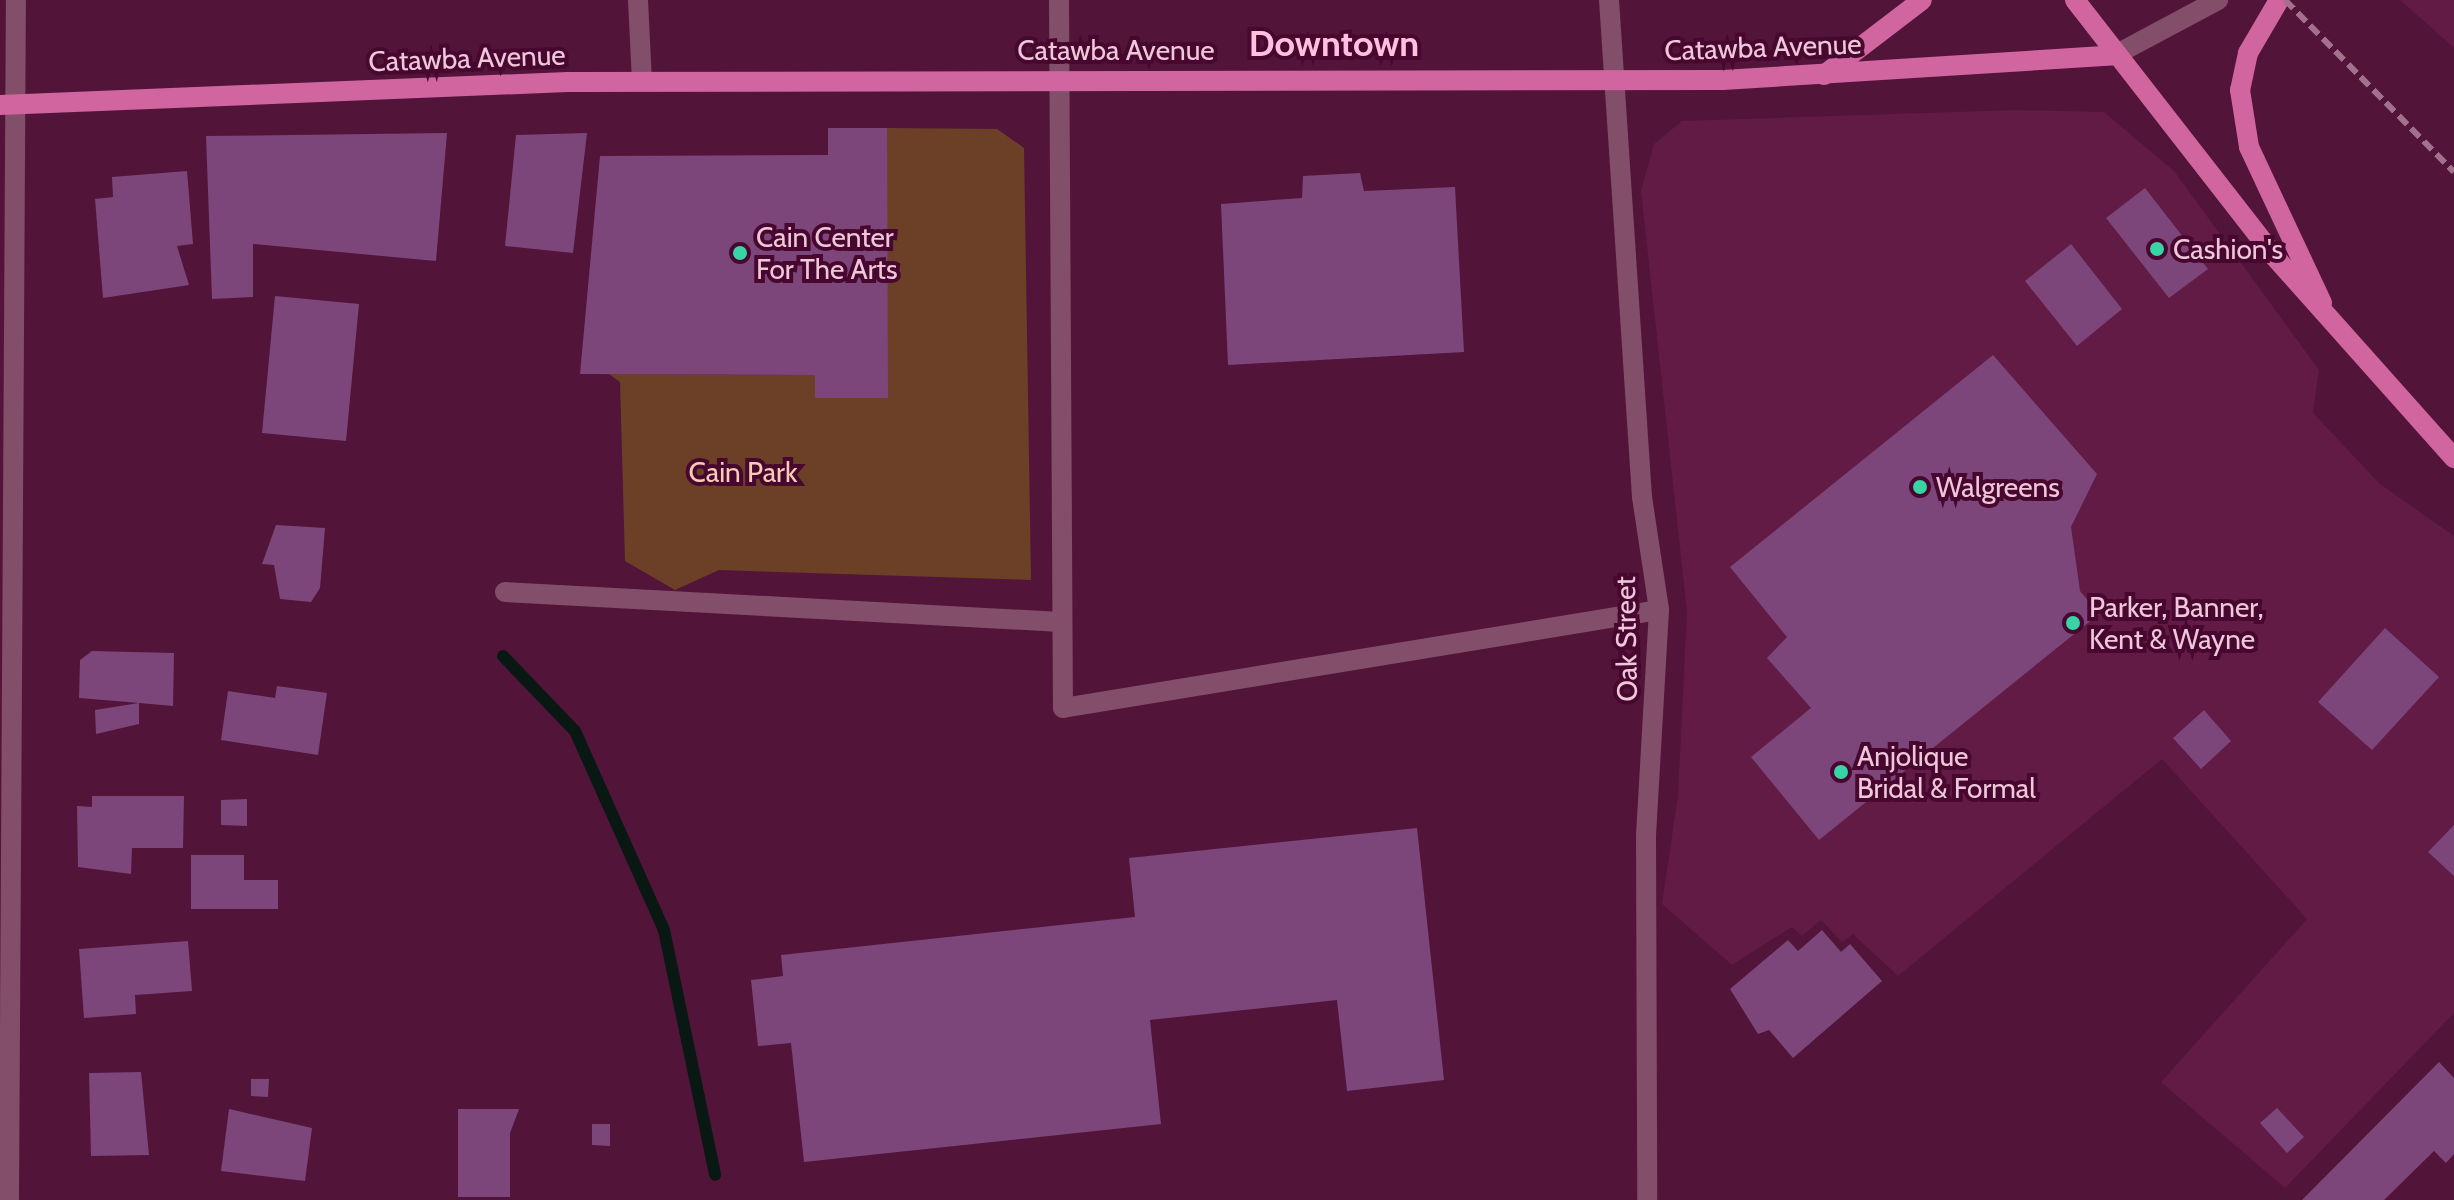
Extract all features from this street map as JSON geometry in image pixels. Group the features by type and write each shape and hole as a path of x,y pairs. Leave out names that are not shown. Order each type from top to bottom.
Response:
{"main road":[{"path":"1824,75 1922,0"},
{"path":"2075,0 2115,55 2333,324 2454,458"},
{"path":"2279,0 2248,53 2240,90 2249,147 2333,324"},
{"name":"Catawba Avenue","path":"8,104 642,81 1057,77 1609,79 1824,75 2115,55"}],"street":[{"path":"9,1200 8,104 16,0"},
{"path":"638,0 642,81"},
{"path":"1059,0 1057,77 1064,414 1063,708 1659,610"},
{"name":"Oak Street","path":"1609,0 1609,79 1642,497 1659,610 1646,837 1647,1200"},
{"name":"Catawba Avenue","path":"2115,55 2218,0"},
{"path":"505,592 1061,622"}],"shaded area":[{"path":"2400,0 2454,0 2454,48"},
{"path":"2016,110 2104,112 2174,171 2319,370 2313,413 2380,484 2454,536 2454,1013 2285,1188 2161,1082 2307,919 2162,759 1898,976 1853,934 1842,942 1821,920 1802,936 1792,927 1732,965 1662,904 1678,795 1687,612 1641,191 1654,144 1682,121"}],"green space":[{"name":"Cain Park","path":"887,128 997,129 1024,148 1031,580 719,570 675,590 625,561 620,382 609,374 815,375 816,398 887,398"}],"building":[{"name":"Cain Center For The Arts","path":"828,128 887,128 888,398 815,398 815,375 580,374 600,156 828,155"},
{"path":"447,133 436,261 253,244 253,297 212,299 206,136"},
{"path":"587,133 573,253 505,246 516,135"},
{"path":"187,171 193,244 177,246 189,285 103,298 95,199 113,197 112,177"},
{"path":"1360,173 1364,191 1455,187 1464,352 1228,365 1221,204 1302,198 1303,176"},
{"path":"2145,188 2208,269 2169,298 2106,218"},
{"path":"2071,244 2122,309 2077,346 2025,281"},
{"path":"275,296 359,304 346,441 262,433"},
{"path":"1993,355 2097,474 2071,527 2080,591 2099,614 1819,840 1751,757 1811,708 1767,658 1787,637 1730,567"},
{"path":"276,525 325,528 320,588 311,602 280,599 274,565 262,564"},
{"path":"2385,628 2439,677 2372,750 2318,702"},
{"path":"92,651 174,653 173,706 79,698 80,660"},
{"path":"277,686 327,693 318,755 221,740 228,691 275,698"},
{"path":"139,703 139,724 96,734 95,710"},
{"path":"2204,710 2231,741 2201,769 2173,738"},
{"path":"92,796 184,796 183,848 132,848 131,874 78,867 77,806 92,807"},
{"path":"247,799 247,826 221,825 221,800"},
{"path":"2454,825 2454,876 2428,852"},
{"path":"1417,828 1444,1080 1347,1091 1337,1000 1150,1020 1161,1124 804,1162 791,1043 758,1046 751,980 783,976 781,955 1135,917 1129,858"},
{"path":"191,855 244,855 244,880 278,880 278,909 191,909"},
{"path":"1822,930 1841,952 1850,944 1882,981 1793,1058 1769,1030 1758,1034 1730,989 1788,940 1798,951"},
{"path":"188,941 192,991 135,995 136,1014 84,1018 79,949"},
{"path":"2439,1062 2454,1078 2454,1154 2446,1163 2434,1151 2384,1200 2302,1200"},
{"path":"141,1072 149,1155 91,1156 89,1073"},
{"path":"251,1079 269,1079 268,1097 251,1096"},
{"path":"2277,1108 2304,1137 2287,1153 2260,1123"},
{"path":"229,1109 312,1128 305,1181 221,1171"},
{"path":"458,1109 519,1109 510,1133 510,1197 458,1197"},
{"path":"592,1124 610,1124 610,1146 592,1145"}],"waterway":[{"path":"503,656 575,731 664,930 715,1175"}],"railway":[{"path":"2285,0 2454,172"}],"place":[{"name":"Cashion's","path":"2157,249"},
{"name":"Cain Center For The Arts","path":"740,253"},
{"name":"Walgreens","path":"1920,487"},
{"name":"Parker, Banner, Kent & Wayne","path":"2073,623"},
{"name":"Anjolique Bridal & Formal","path":"1841,772"}],"district":[{"name":"Downtown","path":"1334,44"}]}
